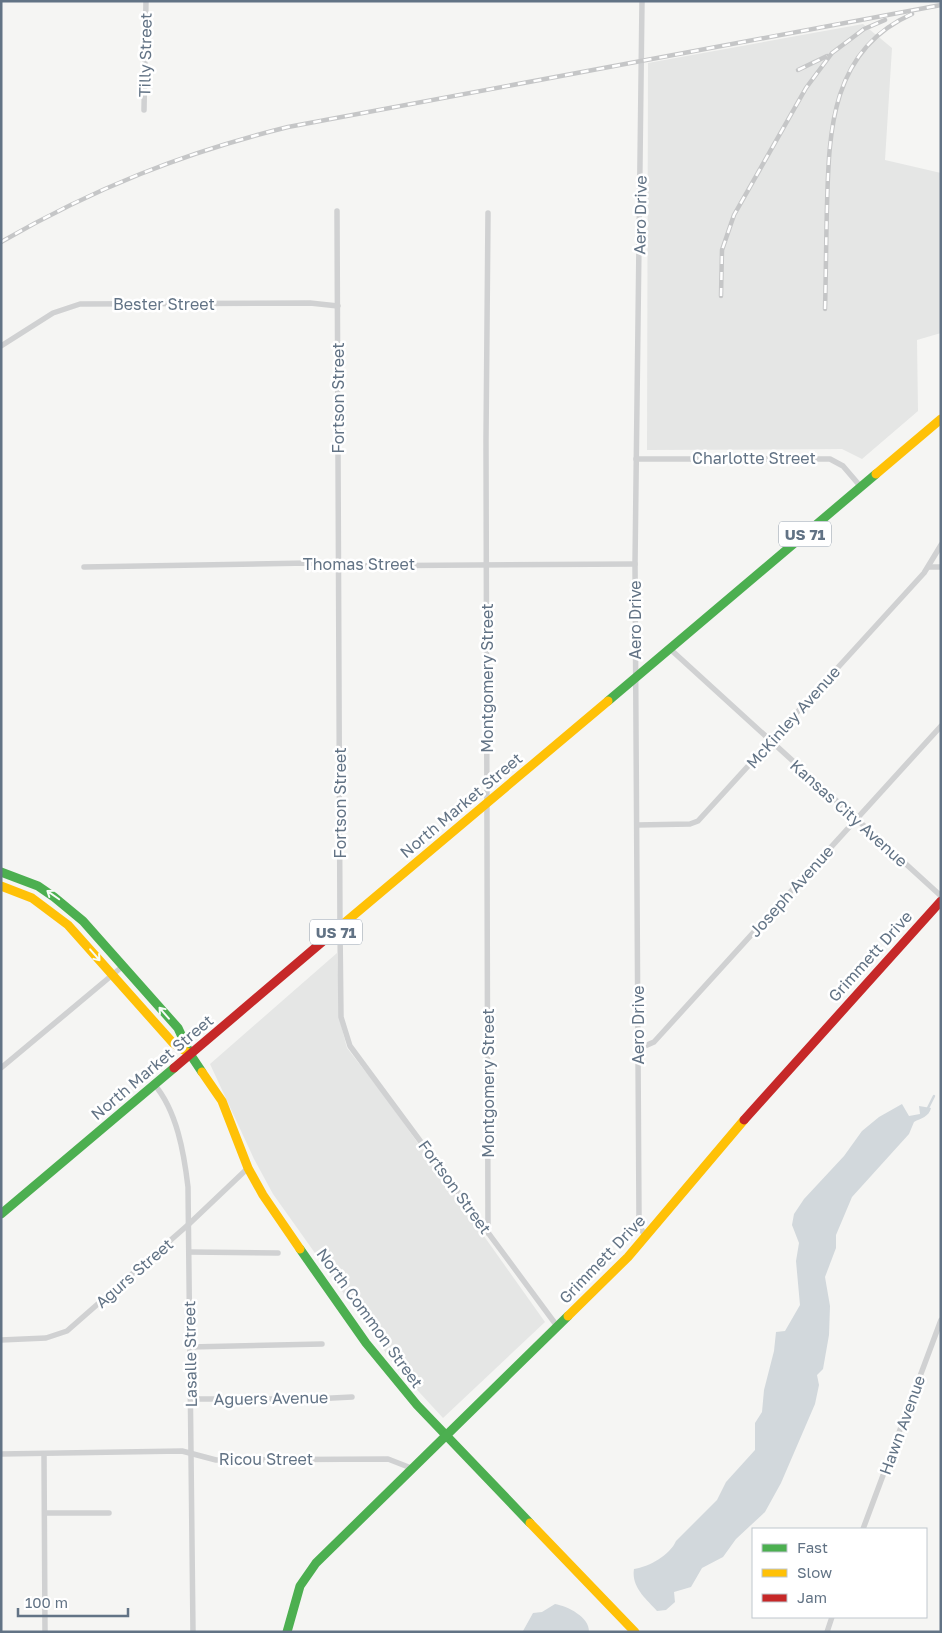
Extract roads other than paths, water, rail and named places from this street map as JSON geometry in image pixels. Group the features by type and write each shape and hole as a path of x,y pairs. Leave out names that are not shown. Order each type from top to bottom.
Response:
{"main road":[{"name":"North Market Street","path":"1,1214 340,929 669,648 940,423"},
{"name":"North Common Street","path":"1,872 17,876 50,892 92,928 183,1035 190,1054 222,1101 248,1168 263,1195 393,1379 635,1632"},
{"name":"North Common Street","path":"1,886 32,898 55,913 76,933 173,1043 190,1054"},
{"name":"Grimmett Drive","path":"287,1632 300,1586 316,1563 646,1237 770,1089 941,901"}],"street":[{"name":"Tilly Street","path":"144,110 146,1"},
{"name":"Aero Drive","path":"642,1 635,679 639,1216 640,1227 646,1237"},
{"name":"Fortson Street","path":"337,211 341,1017 347,1039 557,1326"},
{"name":"Montgomery Street","path":"488,213 486,565 488,1233"},
{"name":"Bester Street","path":"1,346 53,313 80,304 310,302 338,306"},
{"name":"Charlotte Street","path":"636,458 830,459 843,466 861,487"},
{"name":"McKinley Avenue","path":"636,825 690,824 698,821 928,567 941,545"},
{"name":"Thomas Street","path":"84,567 309,563 339,566 635,564"},
{"path":"928,567 941,567"},
{"name":"Kansas City Avenue","path":"669,648 941,896"},
{"name":"Joseph Avenue","path":"638,1049 654,1042 941,726"},
{"path":"1,1068 123,966"},
{"name":"Lasalle Street","path":"154,1084 168,1103 184,1162 188,1187 193,1632"},
{"name":"Agurs Street","path":"1,1340 46,1338 67,1331 189,1224 248,1168"},
{"path":"189,1252 278,1253"},
{"name":"Hawn Avenue","path":"863,1528 941,1320"},
{"path":"190,1346 322,1344"},
{"name":"Aguers Avenue","path":"191,1399 313,1399 352,1397"},
{"name":"Ricou Street","path":"1,1454 182,1451 216,1460 388,1459 411,1468"},
{"path":"44,1454 45,1632"},
{"path":"45,1513 109,1513"},
{"path":"827,1632 832,1618"}],"waterway":[{"path":"928,1108 934,1096"}],"railway":[{"path":"1,242 71,205 140,174 212,148 288,127 941,5"},
{"path":"825,309 828,177 833,121 840,95 850,71 865,49 885,29 912,14"},
{"path":"721,296 722,250 734,215 806,88 832,53 864,29 885,20"},
{"path":"798,70 827,56"}]}
